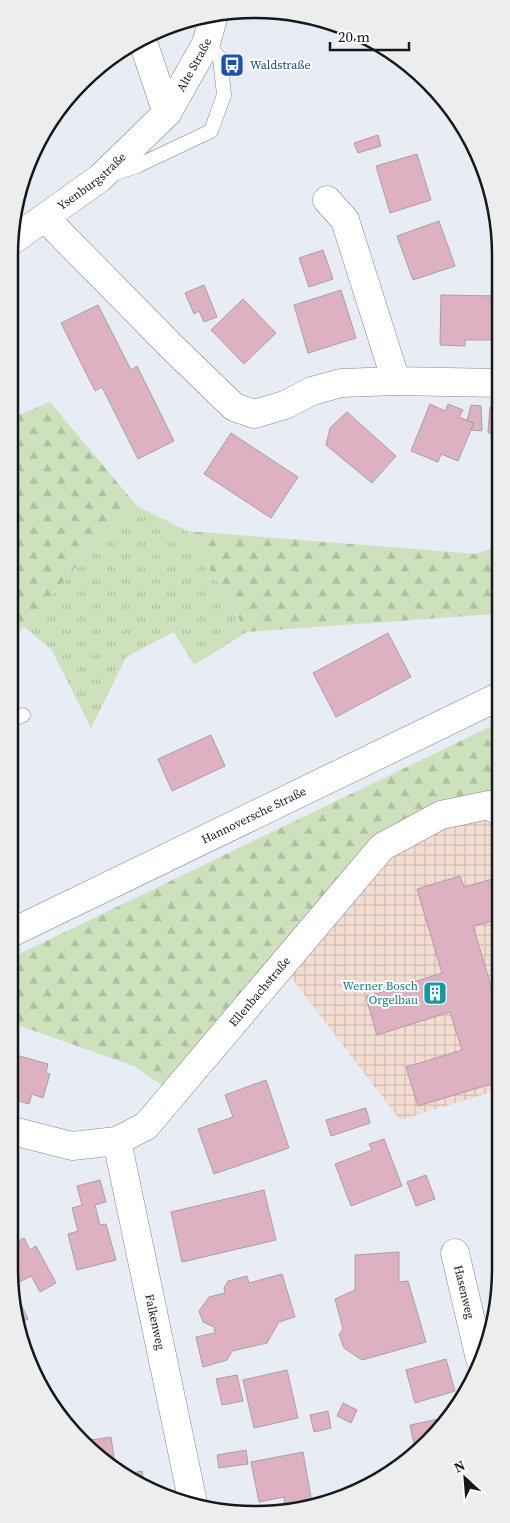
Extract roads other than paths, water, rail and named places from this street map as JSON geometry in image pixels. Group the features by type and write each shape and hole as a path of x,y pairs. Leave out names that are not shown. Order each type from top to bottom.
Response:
{"street":[{"name":"Alte Straße","path":"167,113 206,44 212,22"},
{"path":"144,45 167,113"},
{"name":"Ysenburgstraße","path":"18,236 100,178 167,113"},
{"path":"327,200 345,220 396,381"},
{"path":"44,218 234,407 254,414 286,405 312,391 341,383 396,381 492,383"},
{"name":"Hannoversche Straße","path":"17,930 492,700"},
{"name":"Ellenbachstraße","path":"17,1132 72,1146 118,1141 146,1126 382,847 441,815 489,805 492,807"},
{"name":"Falkenweg","path":"118,1141 191,1496"},
{"name":"Hasenweg","path":"455,1253 478,1350"}],"lane":[{"path":"100,178 137,166 211,131 224,95 220,58 206,44"},
{"path":"17,718 23,715"}],"place":[{"name":"Waldstraße","path":"232,65"},
{"name":"Werner Bosch Orgelbau","path":"435,993"}]}
